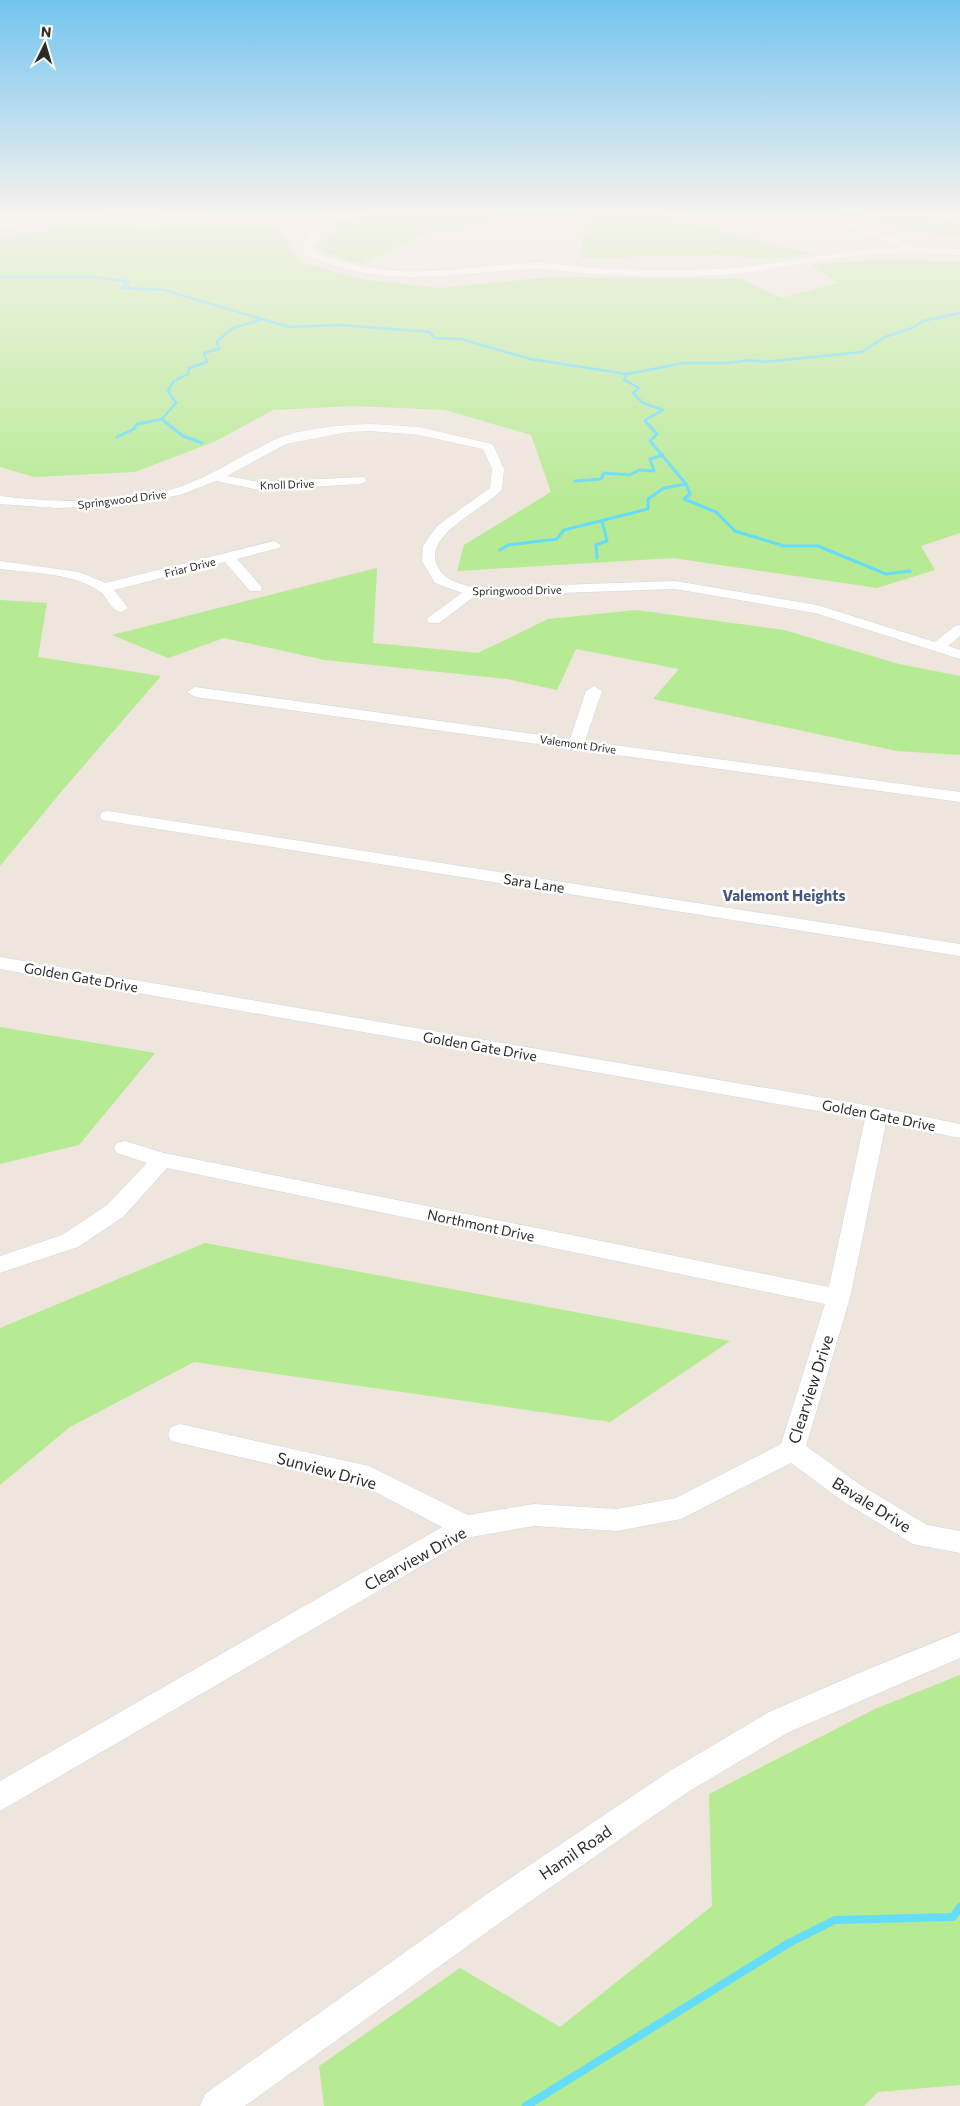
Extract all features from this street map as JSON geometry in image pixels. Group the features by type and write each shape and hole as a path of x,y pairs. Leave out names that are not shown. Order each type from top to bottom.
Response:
{"street":[{"name":"Springwood Drive","path":"0,500 34,505 88,506 184,490 214,477 277,443 314,433 355,428 402,429 454,436 488,447 498,469 496,489 442,528 430,546 429,562 440,580 472,592 675,585 817,609 960,655"},
{"name":"Knoll Drive","path":"214,477 259,486 360,480"},
{"name":"Friar Drive","path":"105,588 274,545"},
{"path":"228,557 255,588"},
{"path":"0,565 79,576 105,588 121,608"},
{"path":"434,620 472,592"},
{"path":"938,647 960,629"},
{"path":"576,744 594,691"},
{"name":"Valemont Drive","path":"195,692 960,797"},
{"name":"Sara Lane","path":"108,816 960,950"},
{"name":"Golden Gate Drive","path":"0,963 877,1114 960,1131"},
{"name":"Clearview Drive","path":"0,1797 466,1527 534,1515 617,1520 681,1508 792,1450 838,1298 877,1114"},
{"name":"Northmont Drive","path":"125,1148 162,1160 838,1298"},
{"path":"0,1265 70,1241 115,1211 162,1160"},
{"name":"Sunview Drive","path":"180,1434 369,1477 466,1527"},
{"name":"Bavale Drive","path":"792,1450 850,1492 922,1536 960,1542"},
{"name":"Hamil Road","path":"217,2106 501,1903 678,1782 779,1722 876,1679 960,1645"}],"green space":[{"path":"0,311 960,311 960,533 921,546 935,570 877,588 673,558 457,571 464,545 551,492 531,435 445,410 353,406 273,410 216,441 135,472 34,477 0,467"},
{"path":"377,568 373,643 478,653 548,619 636,610 784,630 899,664 960,676 960,755 897,751 653,699 679,669 576,649 557,690 507,679 325,660 224,638 168,658 112,635"},
{"path":"0,600 47,603 38,657 161,676 0,866"},
{"path":"0,1027 155,1053 79,1145 0,1164"},
{"path":"205,1243 730,1341 610,1422 194,1362 70,1427 0,1485 0,1328"},
{"path":"960,1675 960,2085 878,2092 864,2106 324,2106 319,2066 460,1968 560,2027 712,1906 709,1794 875,1709"}],"waterway":[{"path":"236,311 289,327 339,325 429,332 435,338 461,339 530,359 627,374"},
{"path":"627,374 684,363 729,363 749,360 764,362 862,352 885,337 912,328 923,321 960,313"},
{"path":"162,419 176,403 168,391 174,381 188,374 189,368 207,362 204,353 219,349 217,341 233,328 260,320"},
{"path":"627,374 624,380 639,388 633,393 643,403 663,410 645,420 647,423"},
{"path":"143,423 162,419"},
{"path":"162,419 167,423"},
{"path":"143,423 149,422"},
{"path":"165,422 183,436 202,443"},
{"path":"646,422 657,434 650,441 662,455"},
{"path":"117,437 134,429 137,424 143,423"},
{"path":"575,481 601,479 604,473 630,475 639,470 654,471 650,459 662,455"},
{"path":"662,455 686,484"},
{"path":"500,550 508,545 557,539 564,530 648,509 648,499 664,488 686,484"},
{"path":"686,484 690,494 684,499 716,512 735,531 784,546 818,546 886,574 910,571"},
{"path":"597,558 596,545 607,541 602,521"},
{"path":"526,2106 789,1943 835,1920 953,1917 960,1907"}],"district":[{"name":"Valemont Heights","path":"784,895"}]}
